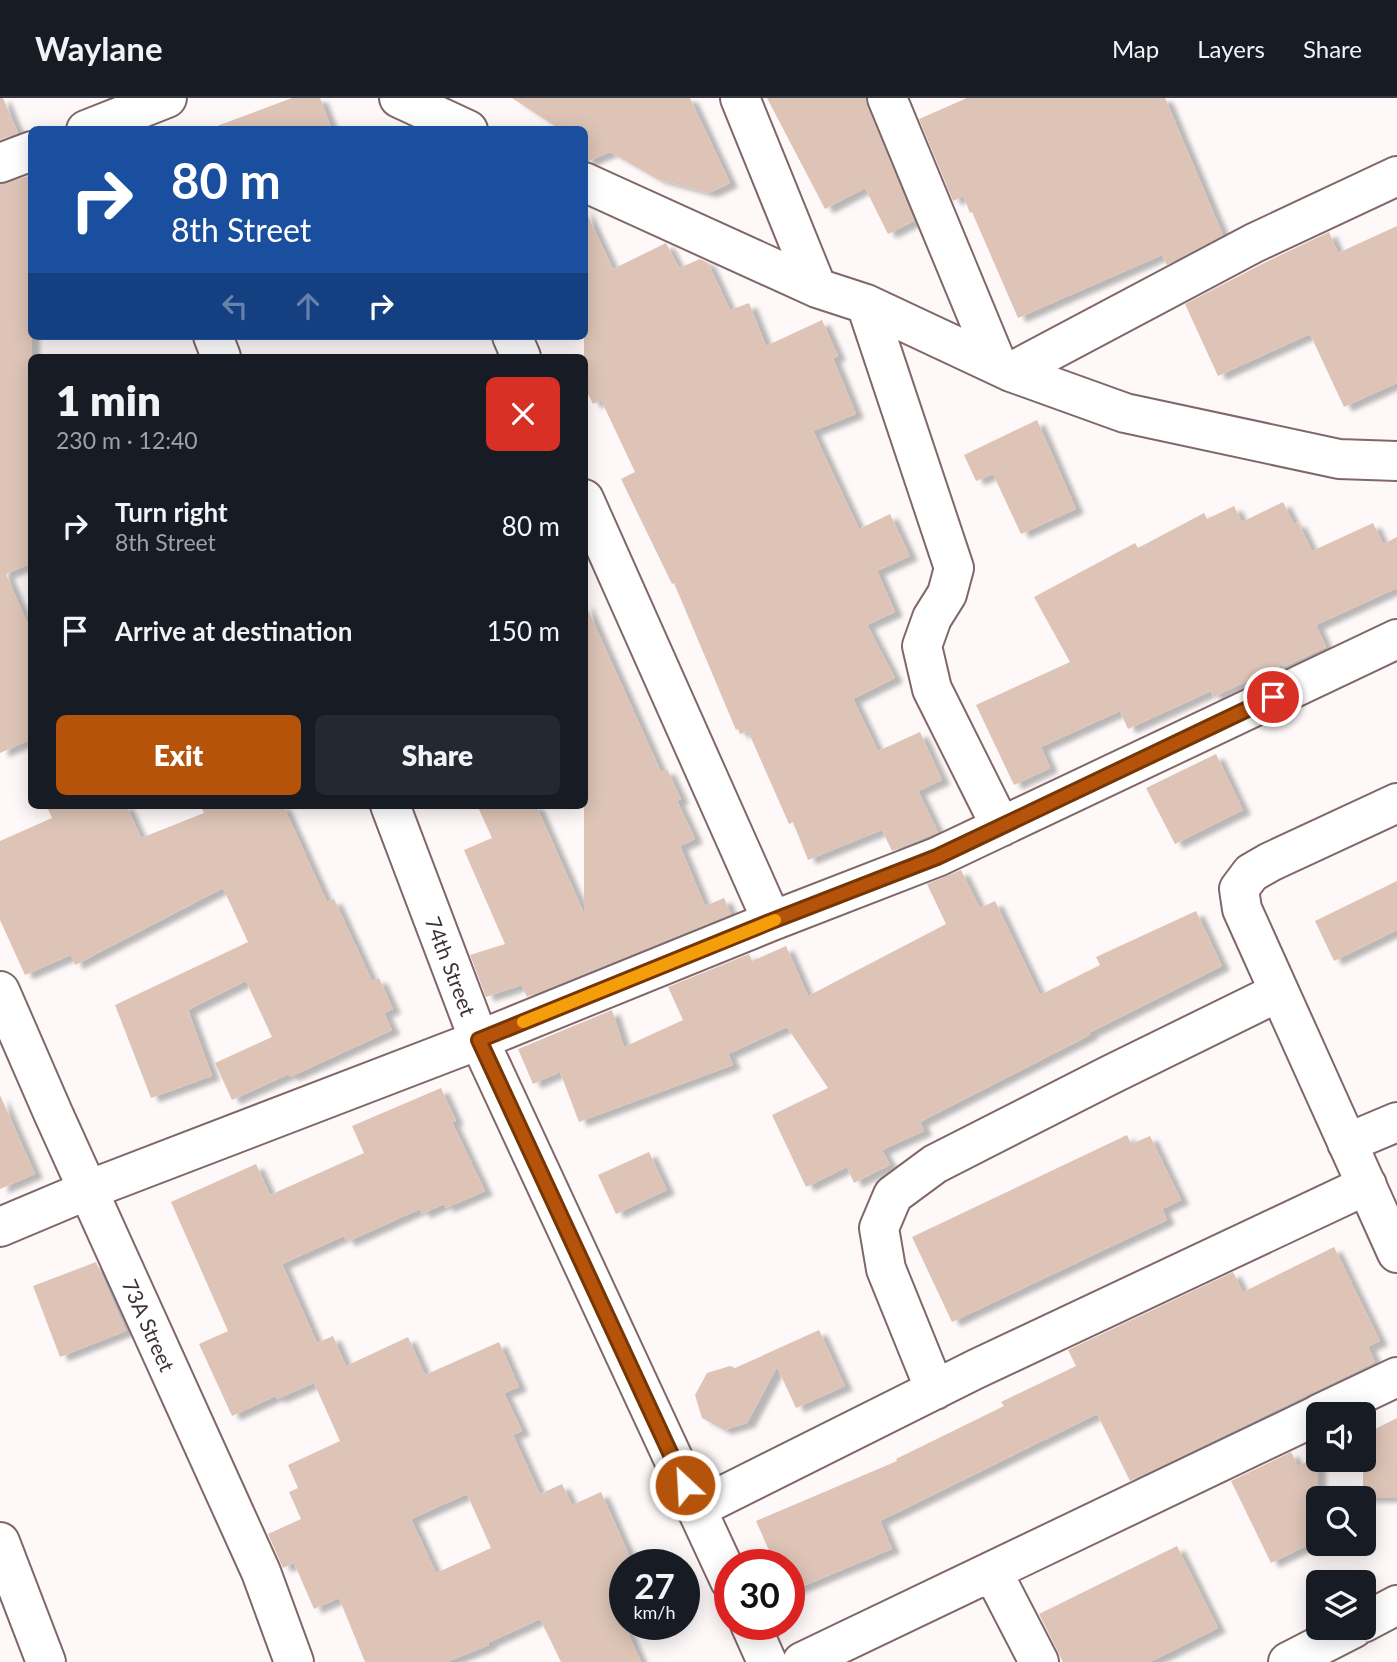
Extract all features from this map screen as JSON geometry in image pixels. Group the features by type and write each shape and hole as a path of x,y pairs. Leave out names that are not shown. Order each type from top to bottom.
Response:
{"street":[{"path":"96,126 167,98"},
{"path":"740,98 817,288"},
{"path":"887,98 1004,368"},
{"path":"409,110 456,126"},
{"path":"0,163 28,152"},
{"path":"1004,368 1254,243 1397,176"},
{"path":"588,184 817,288 866,304 1004,368 1125,413 1339,459 1397,461"},
{"path":"866,304 954,568 947,594 932,618 922,646 932,689 1001,827"},
{"path":"588,508 772,921"},
{"path":"0,1227 937,857 1397,639"},
{"path":"1397,803 1270,862 1251,873 1239,889 1242,909 1397,1253"},
{"name":"74th Street","path":"392,809 479,1040 715,1549"},
{"name":"73A Street","path":"0,991 261,1572 294,1662"},
{"path":"935,1390 886,1269 879,1228 893,1195 935,1164 1110,1074 1279,992"},
{"path":"1347,1143 1397,1122"},
{"path":"696,1509 935,1390 1367,1185"},
{"path":"1344,1402 1397,1377"},
{"path":"802,1662 1306,1420"},
{"path":"0,1542 46,1662"},
{"path":"992,1571 1039,1662"},
{"path":"1376,1616 1397,1605"},
{"path":"757,1640 767,1662"},
{"path":"1288,1662 1331,1640"}],"building":[{"path":"0,98 3,98 18,133 0,140"},
{"path":"292,98 320,98 330,126 217,126"},
{"path":"512,98 690,98 730,183 709,193 657,179 610,152 588,161 588,126 555,126"},
{"path":"767,98 866,98 914,221 888,234 865,188 825,209"},
{"path":"967,98 1165,98 1223,235 1167,265 1162,255 1018,318 972,212 970,213 963,196 953,201 919,119"},
{"path":"28,176 28,340 32,340 32,354 28,354 28,565 6,574 28,625 28,741 0,753 0,184"},
{"path":"588,216 613,269 666,243 679,268 700,259 708,263 730,310 749,303 766,346 822,320 838,356 833,358 856,414 813,431 859,529 890,514 910,556 877,571 895,612 867,625 895,678 853,699 878,751 920,732 942,780 918,791 938,832 892,851 882,830 808,860 793,822 789,824 748,731 740,734 738,729 736,730 674,583 672,584 621,479 635,472 601,400 593,404 588,394 588,354 584,354 584,340 588,340"},
{"path":"1397,226 1397,383 1344,407 1310,334 1218,376 1185,304 1329,232 1338,253"},
{"path":"1037,420 1076,509 1021,534 993,474 976,481 964,455"},
{"path":"1283,502 1294,524 1298,522 1312,551 1373,523 1383,544 1397,537 1397,588 1316,625 1326,647 1283,667 1282,665 1213,697 1211,691 1128,729 1120,711 1041,747 1050,768 1014,785 976,705 1070,662 1034,597 1135,543 1138,548 1204,513 1207,519 1234,506 1242,522"},
{"path":"588,610 661,772 667,769 681,799 677,801 695,839 680,846 705,906 724,898 731,914 527,997 522,985 486,997 470,955 505,944 464,850 492,838 479,809 538,809 584,913 584,809 588,809"},
{"path":"1216,754 1243,810 1175,844 1146,788"},
{"path":"48,809 128,809 141,838 204,813 202,809 285,809 327,902 334,899 372,981 379,978 393,1009 384,1013 392,1030 290,1077 289,1074 232,1100 215,1063 272,1037 246,981 188,1010 212,1076 151,1098 115,1005 248,942 223,888 75,965 71,955 25,975 0,920 0,841 52,818"},
{"path":"961,870 980,908 995,901 1040,995 1100,965 1096,957 1196,911 1222,966 920,1122 924,1131 882,1150 890,1165 854,1183 847,1167 806,1187 772,1115 828,1088 787,1027 728,1054 733,1065 579,1122 560,1072 533,1084 518,1049 612,1010 624,1047 683,1020 668,987 749,954 752,961 786,946 808,996 946,924 927,884"},
{"path":"1397,881 1397,930 1334,961 1315,921"},
{"path":"441,1088 456,1121 452,1122 485,1191 446,1208 444,1204 422,1214 420,1209 347,1242 344,1236 282,1264 317,1343 333,1336 346,1366 408,1337 425,1375 499,1342 519,1387 504,1393 522,1431 513,1435 540,1494 562,1484 572,1505 601,1492 626,1549 609,1549 609,1640 631,1640 641,1662 561,1662 540,1619 488,1643 489,1645 447,1662 365,1662 339,1598 314,1609 294,1563 283,1568 268,1534 301,1519 289,1492 298,1488 288,1465 340,1441 314,1383 277,1399 276,1396 232,1416 199,1344 228,1331 171,1202 256,1164 270,1195 364,1153 352,1126","holes":["467,1494 491,1548 436,1573 411,1519"]},
{"path":"0,1095 35,1174 0,1189"},
{"path":"1127,1135 1131,1144 1150,1136 1181,1200 1162,1209 1167,1220 952,1322 912,1237"},
{"path":"649,1152 667,1190 616,1214 598,1175"},
{"path":"1334,1247 1380,1341 1368,1347 1375,1362 1130,1481 1097,1414 880,1521 892,1549 805,1585 805,1549 768,1549 756,1521 897,1461 896,1459 1004,1406 1001,1402 1076,1366 1068,1350 1233,1272 1243,1292"},
{"path":"96,1262 126,1331 60,1357 33,1286"},
{"path":"819,1330 845,1386 796,1408 777,1367 747,1423 724,1430 702,1418 695,1395 707,1373 730,1366 735,1368"},
{"path":"1397,1418 1397,1498 1376,1498 1376,1486 1363,1486 1363,1472 1376,1472 1376,1428"},
{"path":"1291,1452 1298,1466 1306,1462 1306,1472 1318,1472 1318,1486 1306,1486 1306,1546 1271,1563 1231,1481"},
{"path":"1177,1546 1218,1628 1150,1662 1063,1662 1039,1614"}],"slow traffic":[{"path":"523,1022 775,920"}],"route":[{"path":"685,1485 479,1040 937,857 1273,697"}]}
